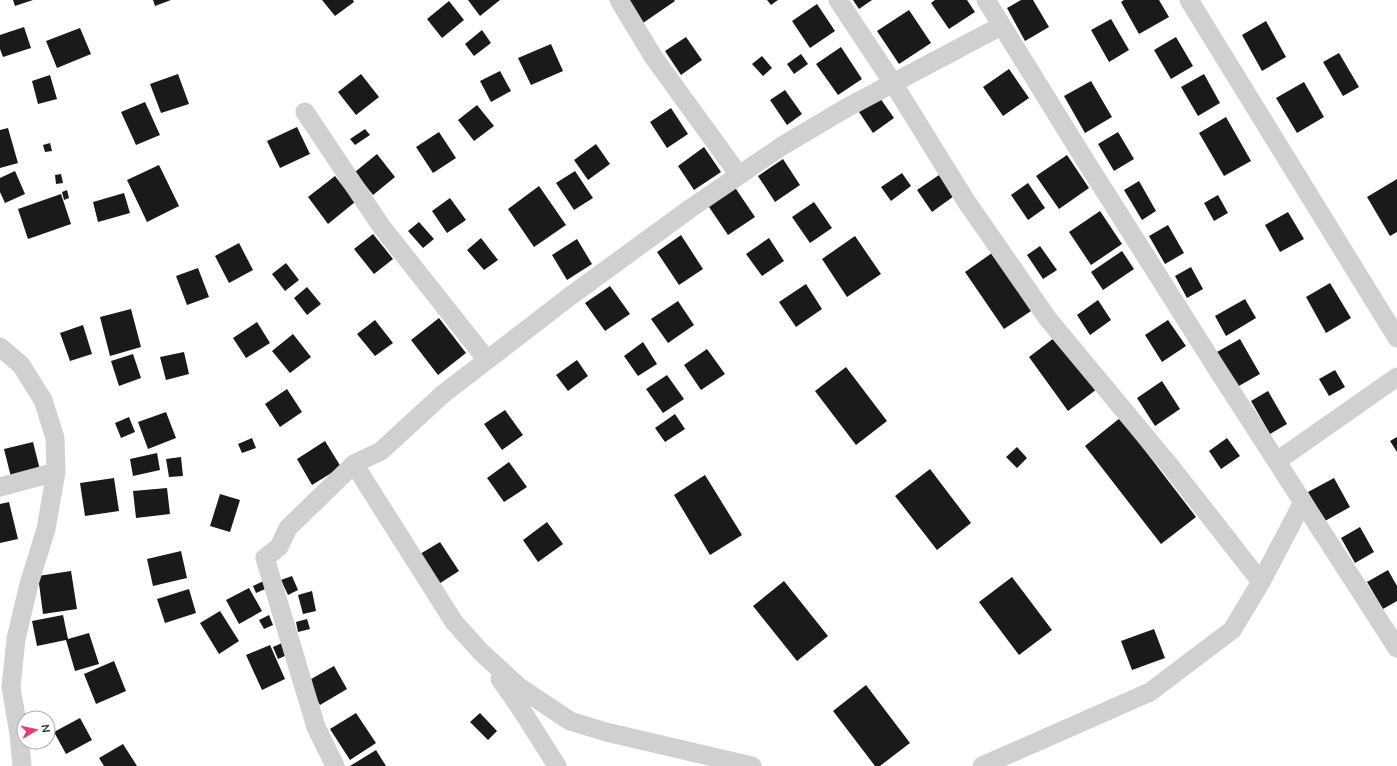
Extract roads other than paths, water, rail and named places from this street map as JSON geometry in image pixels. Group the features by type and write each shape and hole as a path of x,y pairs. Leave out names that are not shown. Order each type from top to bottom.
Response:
{"street":[{"path":"619,0 654,58 739,175"},
{"path":"838,0 893,83 966,201 1048,319 1171,467 1262,582"},
{"path":"986,0 1080,152 1397,648"},
{"path":"1190,0 1397,338"},
{"path":"335,766 316,727 265,558 278,547 288,528 354,464 381,451 443,394 569,297 691,208 782,146 848,107 1002,26"},
{"path":"305,112 381,226 487,360"},
{"path":"0,347 21,365 43,400 55,438 56,472 46,529 29,584 15,646 11,687 19,734 22,766"},
{"path":"1277,461 1397,377"},
{"path":"354,464 454,622 481,652 519,687 570,720 606,732 752,766"},
{"path":"0,487 56,472"},
{"path":"982,766 1150,692 1232,630 1262,582 1303,502"},
{"path":"481,652 521,709 557,766"}]}
